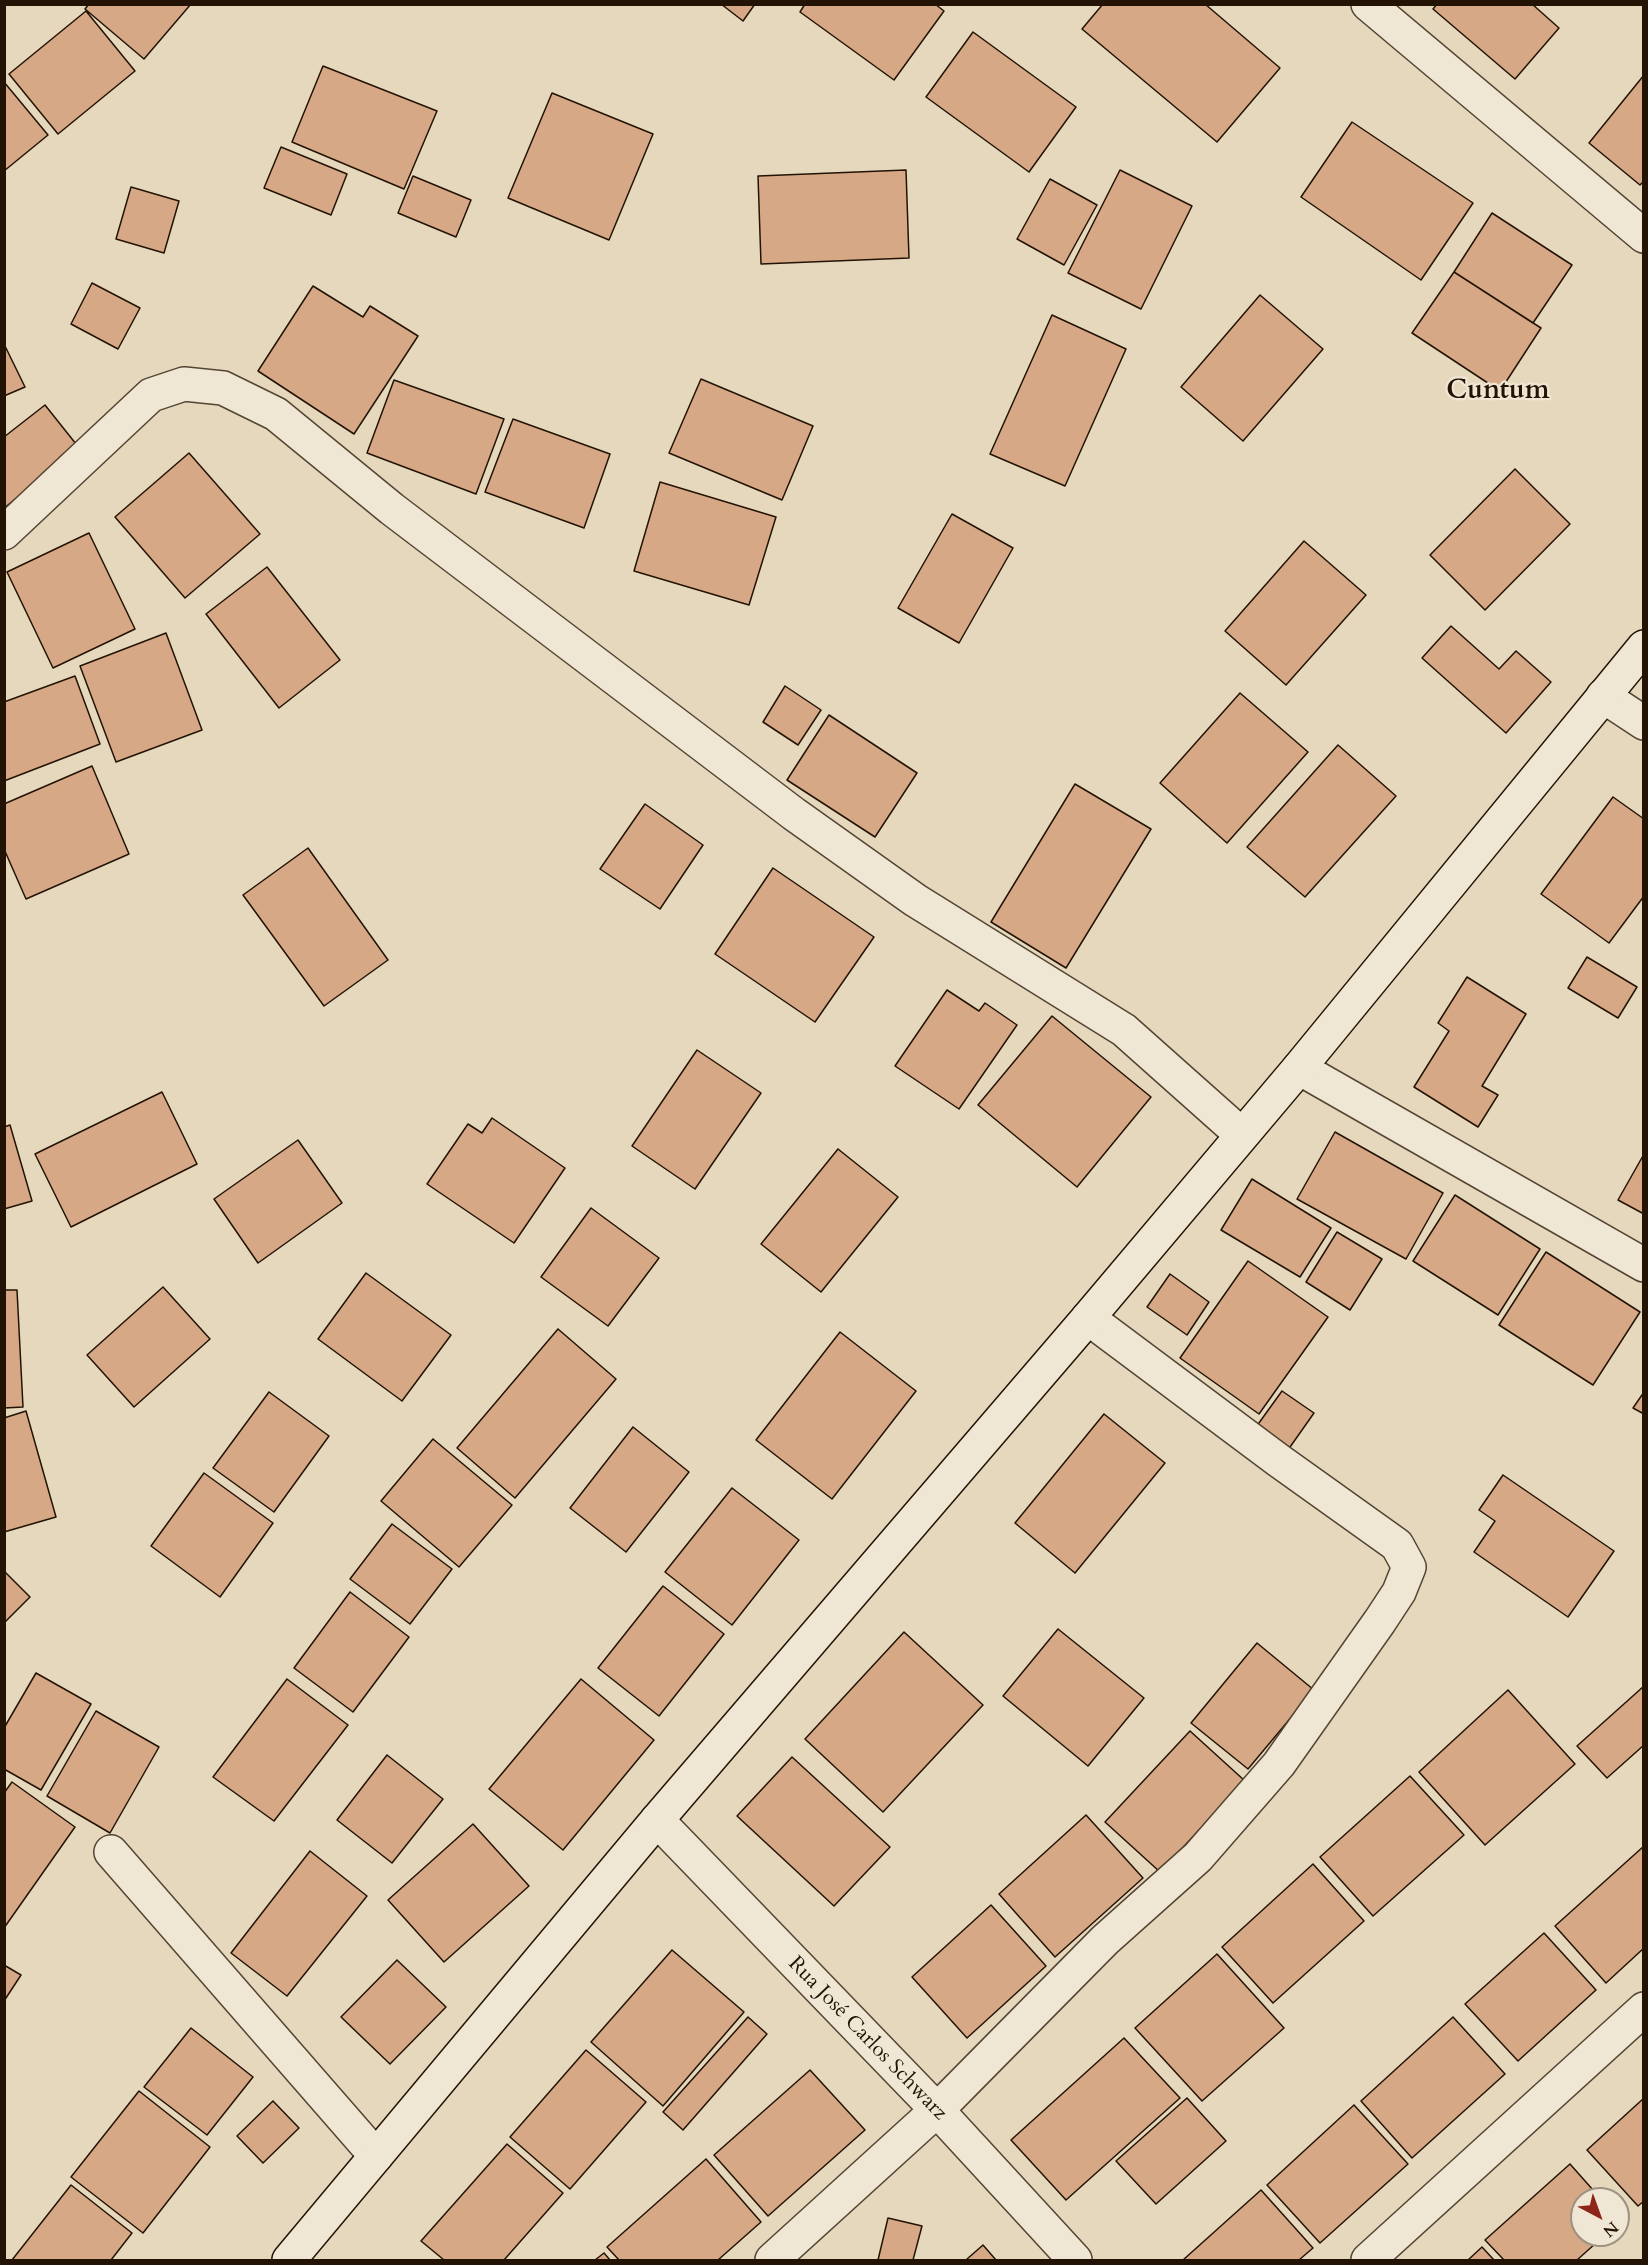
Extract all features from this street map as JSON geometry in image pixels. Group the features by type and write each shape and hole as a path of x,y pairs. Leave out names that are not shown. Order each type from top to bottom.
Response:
{"street":[{"path":"1368,4 1644,236"},
{"path":"4,533 151,395 184,384 223,388 276,414 392,509 794,814 915,900 1124,1030 1242,1135"},
{"path":"289,2260 657,1820 1088,1318 1299,1068 1644,647"},
{"path":"1604,696 1644,723"},
{"path":"1299,1068 1644,1265"},
{"path":"772,2260 937,2110 1105,1940 1198,1857 1279,1764 1380,1621 1399,1592 1409,1567 1398,1545 1278,1460 1088,1318"},
{"name":"Rua José Carlos Schwarz","path":"657,1820 937,2110 1075,2260"},
{"path":"111,1852 376,2156"},
{"path":"1368,2260 1644,2009"}],"building":[{"path":"89,4 191,4 144,59 85,9"},
{"path":"721,4 755,4 743,21"},
{"path":"805,4 935,4 944,11 894,80 800,12"},
{"path":"1103,4 1205,4 1280,68 1217,142 1082,29"},
{"path":"1437,4 1532,4 1559,28 1515,79 1433,9"},
{"path":"86,11 135,71 58,134 9,74"},
{"path":"973,32 1076,107 1029,172 926,97"},
{"path":"323,66 437,111 404,189 292,142"},
{"path":"1644,75 1644,181 1640,185 1589,143"},
{"path":"4,82 48,135 4,171"},
{"path":"552,93 653,134 609,240 508,198"},
{"path":"1352,122 1473,203 1421,280 1301,197"},
{"path":"281,147 347,174 331,215 264,188"},
{"path":"906,170 909,258 761,264 758,176"},
{"path":"1120,170 1192,206 1141,309 1068,273"},
{"path":"413,176 471,200 456,237 398,213"},
{"path":"1050,179 1097,205 1064,265 1017,239"},
{"path":"131,187 179,201 164,253 116,239"},
{"path":"1492,213 1572,265 1533,323 1454,272"},
{"path":"1454,272 1541,328 1500,391 1412,333"},
{"path":"92,283 140,308 118,349 71,324"},
{"path":"313,286 363,317 370,306 418,336 354,434 258,371"},
{"path":"1260,295 1323,349 1243,441 1181,387"},
{"path":"1052,315 1126,349 1065,486 990,454"},
{"path":"4,344 25,387 4,396"},
{"path":"701,379 813,426 782,500 669,453"},
{"path":"394,380 504,419 476,494 367,453"},
{"path":"45,405 80,449 4,508 4,437"},
{"path":"513,419 610,454 584,528 485,492"},
{"path":"189,453 260,534 185,598 115,517"},
{"path":"1515,469 1570,524 1485,610 1430,555"},
{"path":"660,482 776,517 749,605 634,571"},
{"path":"952,514 1013,548 959,643 898,608"},
{"path":"89,533 135,629 53,668 7,572"},
{"path":"1304,541 1366,595 1286,685 1225,631"},
{"path":"267,567 340,660 279,708 206,614"},
{"path":"1451,626 1499,669 1516,651 1551,682 1506,733 1422,658"},
{"path":"166,633 202,730 116,762 80,666"},
{"path":"75,676 100,744 4,781 4,702"},
{"path":"785,686 821,710 798,745 763,722"},
{"path":"1240,693 1308,752 1227,843 1160,783"},
{"path":"829,715 917,773 875,837 787,780"},
{"path":"1338,745 1396,796 1305,897 1247,847"},
{"path":"92,766 129,854 26,899 4,849 4,804"},
{"path":"1075,784 1151,829 1066,968 991,922"},
{"path":"1613,797 1644,819 1644,896 1609,943 1541,894"},
{"path":"645,804 703,845 660,909 600,869"},
{"path":"308,848 388,960 324,1006 243,895"},
{"path":"773,868 874,937 815,1022 715,954"},
{"path":"1587,957 1637,987 1618,1018 1568,988"},
{"path":"1467,977 1526,1014 1482,1086 1498,1095 1478,1127 1414,1087 1449,1031 1438,1023"},
{"path":"947,990 979,1011 985,1003 1017,1025 959,1109 895,1066"},
{"path":"1052,1016 1151,1097 1077,1187 978,1105"},
{"path":"697,1050 761,1093 695,1189 632,1146"},
{"path":"162,1092 197,1164 71,1227 35,1154"},
{"path":"492,1118 565,1168 514,1243 427,1184 468,1124 482,1133"},
{"path":"10,1125 32,1201 4,1209 4,1127"},
{"path":"1335,1132 1443,1193 1406,1259 1297,1199"},
{"path":"298,1140 342,1203 258,1263 214,1199"},
{"path":"838,1149 898,1197 821,1292 761,1244"},
{"path":"1644,1154 1644,1214 1618,1200"},
{"path":"1252,1179 1331,1228 1300,1277 1221,1230"},
{"path":"1455,1195 1540,1249 1498,1315 1413,1261"},
{"path":"591,1208 659,1258 608,1326 541,1277"},
{"path":"1337,1232 1382,1259 1350,1310 1306,1282"},
{"path":"1546,1252 1640,1312 1593,1385 1499,1325"},
{"path":"1248,1261 1328,1317 1259,1414 1180,1358"},
{"path":"366,1273 451,1335 402,1401 318,1339"},
{"path":"1170,1274 1209,1302 1187,1335 1147,1307"},
{"path":"163,1287 210,1339 134,1407 87,1355"},
{"path":"4,1290 17,1290 23,1407 4,1408"},
{"path":"558,1329 616,1379 515,1498 457,1448"},
{"path":"840,1332 916,1391 832,1499 756,1440"},
{"path":"1282,1391 1314,1413 1283,1457 1251,1434"},
{"path":"269,1392 329,1436 274,1512 213,1468"},
{"path":"1644,1392 1644,1414 1633,1408"},
{"path":"26,1411 56,1517 4,1532 4,1418"},
{"path":"1104,1414 1165,1463 1075,1573 1015,1523"},
{"path":"633,1427 689,1472 626,1552 570,1508"},
{"path":"433,1439 512,1505 459,1567 381,1501"},
{"path":"204,1473 273,1523 220,1597 151,1546"},
{"path":"1503,1475 1614,1551 1568,1617 1474,1552 1495,1521 1479,1510"},
{"path":"732,1488 799,1540 732,1625 665,1572"},
{"path":"392,1524 452,1569 410,1624 350,1579"},
{"path":"4,1571 30,1597 4,1623"},
{"path":"663,1586 724,1634 659,1716 598,1668"},
{"path":"350,1592 409,1637 353,1712 294,1668"},
{"path":"1058,1629 1144,1698 1088,1766 1003,1696"},
{"path":"904,1632 983,1705 883,1812 805,1739"},
{"path":"1257,1643 1314,1690 1248,1769 1191,1723"},
{"path":"36,1673 91,1704 41,1790 4,1769 4,1728"},
{"path":"287,1679 348,1725 274,1821 213,1777"},
{"path":"581,1679 654,1740 563,1850 489,1789"},
{"path":"1644,1686 1644,1745 1607,1778 1577,1746"},
{"path":"1508,1690 1575,1764 1485,1845 1419,1772"},
{"path":"96,1711 159,1747 110,1833 47,1796"},
{"path":"1190,1731 1245,1781 1160,1872 1105,1822"},
{"path":"387,1755 443,1799 392,1863 337,1820"},
{"path":"792,1757 890,1847 834,1906 737,1816"},
{"path":"1410,1776 1464,1835 1373,1916 1320,1857"},
{"path":"12,1782 75,1827 4,1928 4,1793"},
{"path":"1086,1815 1143,1878 1055,1957 999,1894"},
{"path":"473,1824 529,1886 444,1962 388,1900"},
{"path":"1644,1846 1644,1948 1606,1983 1555,1926"},
{"path":"310,1851 367,1896 287,1996 231,1953"},
{"path":"1313,1864 1364,1921 1273,2003 1222,1947"},
{"path":"991,1905 1046,1966 967,2038 912,1977"},
{"path":"1544,1933 1596,1990 1518,2061 1465,2004"},
{"path":"672,1950 744,2012 663,2106 591,2042"},
{"path":"1217,1954 1284,2028 1202,2101 1135,2028"},
{"path":"397,1960 446,2007 390,2064 341,2017"},
{"path":"4,1965 21,1975 4,2001"},
{"path":"748,2017 767,2034 683,2130 663,2112"},
{"path":"1453,2017 1505,2074 1412,2158 1361,2101"},
{"path":"191,2028 253,2077 207,2135 144,2087"},
{"path":"1124,2038 1180,2098 1066,2200 1011,2140"},
{"path":"586,2050 646,2102 570,2189 510,2137"},
{"path":"810,2070 865,2130 768,2216 714,2155"},
{"path":"139,2091 210,2147 143,2233 71,2177"},
{"path":"1187,2098 1226,2141 1156,2204 1116,2161"},
{"path":"1644,2098 1644,2201 1638,2206 1630,2197 1630,2187 1621,2187 1587,2150"},
{"path":"273,2101 299,2128 263,2163 237,2136"},
{"path":"1354,2105 1408,2164 1320,2243 1267,2185"},
{"path":"507,2144 563,2193 504,2260 444,2260 421,2241"},
{"path":"706,2159 761,2222 718,2260 619,2260 607,2247"},
{"path":"1570,2164 1590,2187 1570,2187 1570,2247 1592,2247 1577,2260 1504,2260 1485,2240"},
{"path":"71,2185 132,2233 111,2260 12,2260"},
{"path":"1261,2190 1313,2248 1299,2260 1183,2260"},
{"path":"888,2218 922,2226 913,2260 878,2260"},
{"path":"983,2245 996,2260 967,2259"},
{"path":"1482,2247 1494,2260 1468,2260"},
{"path":"604,2253 610,2260 595,2260"}],"district":[{"name":"Cuntum","path":"1498,392"}]}
